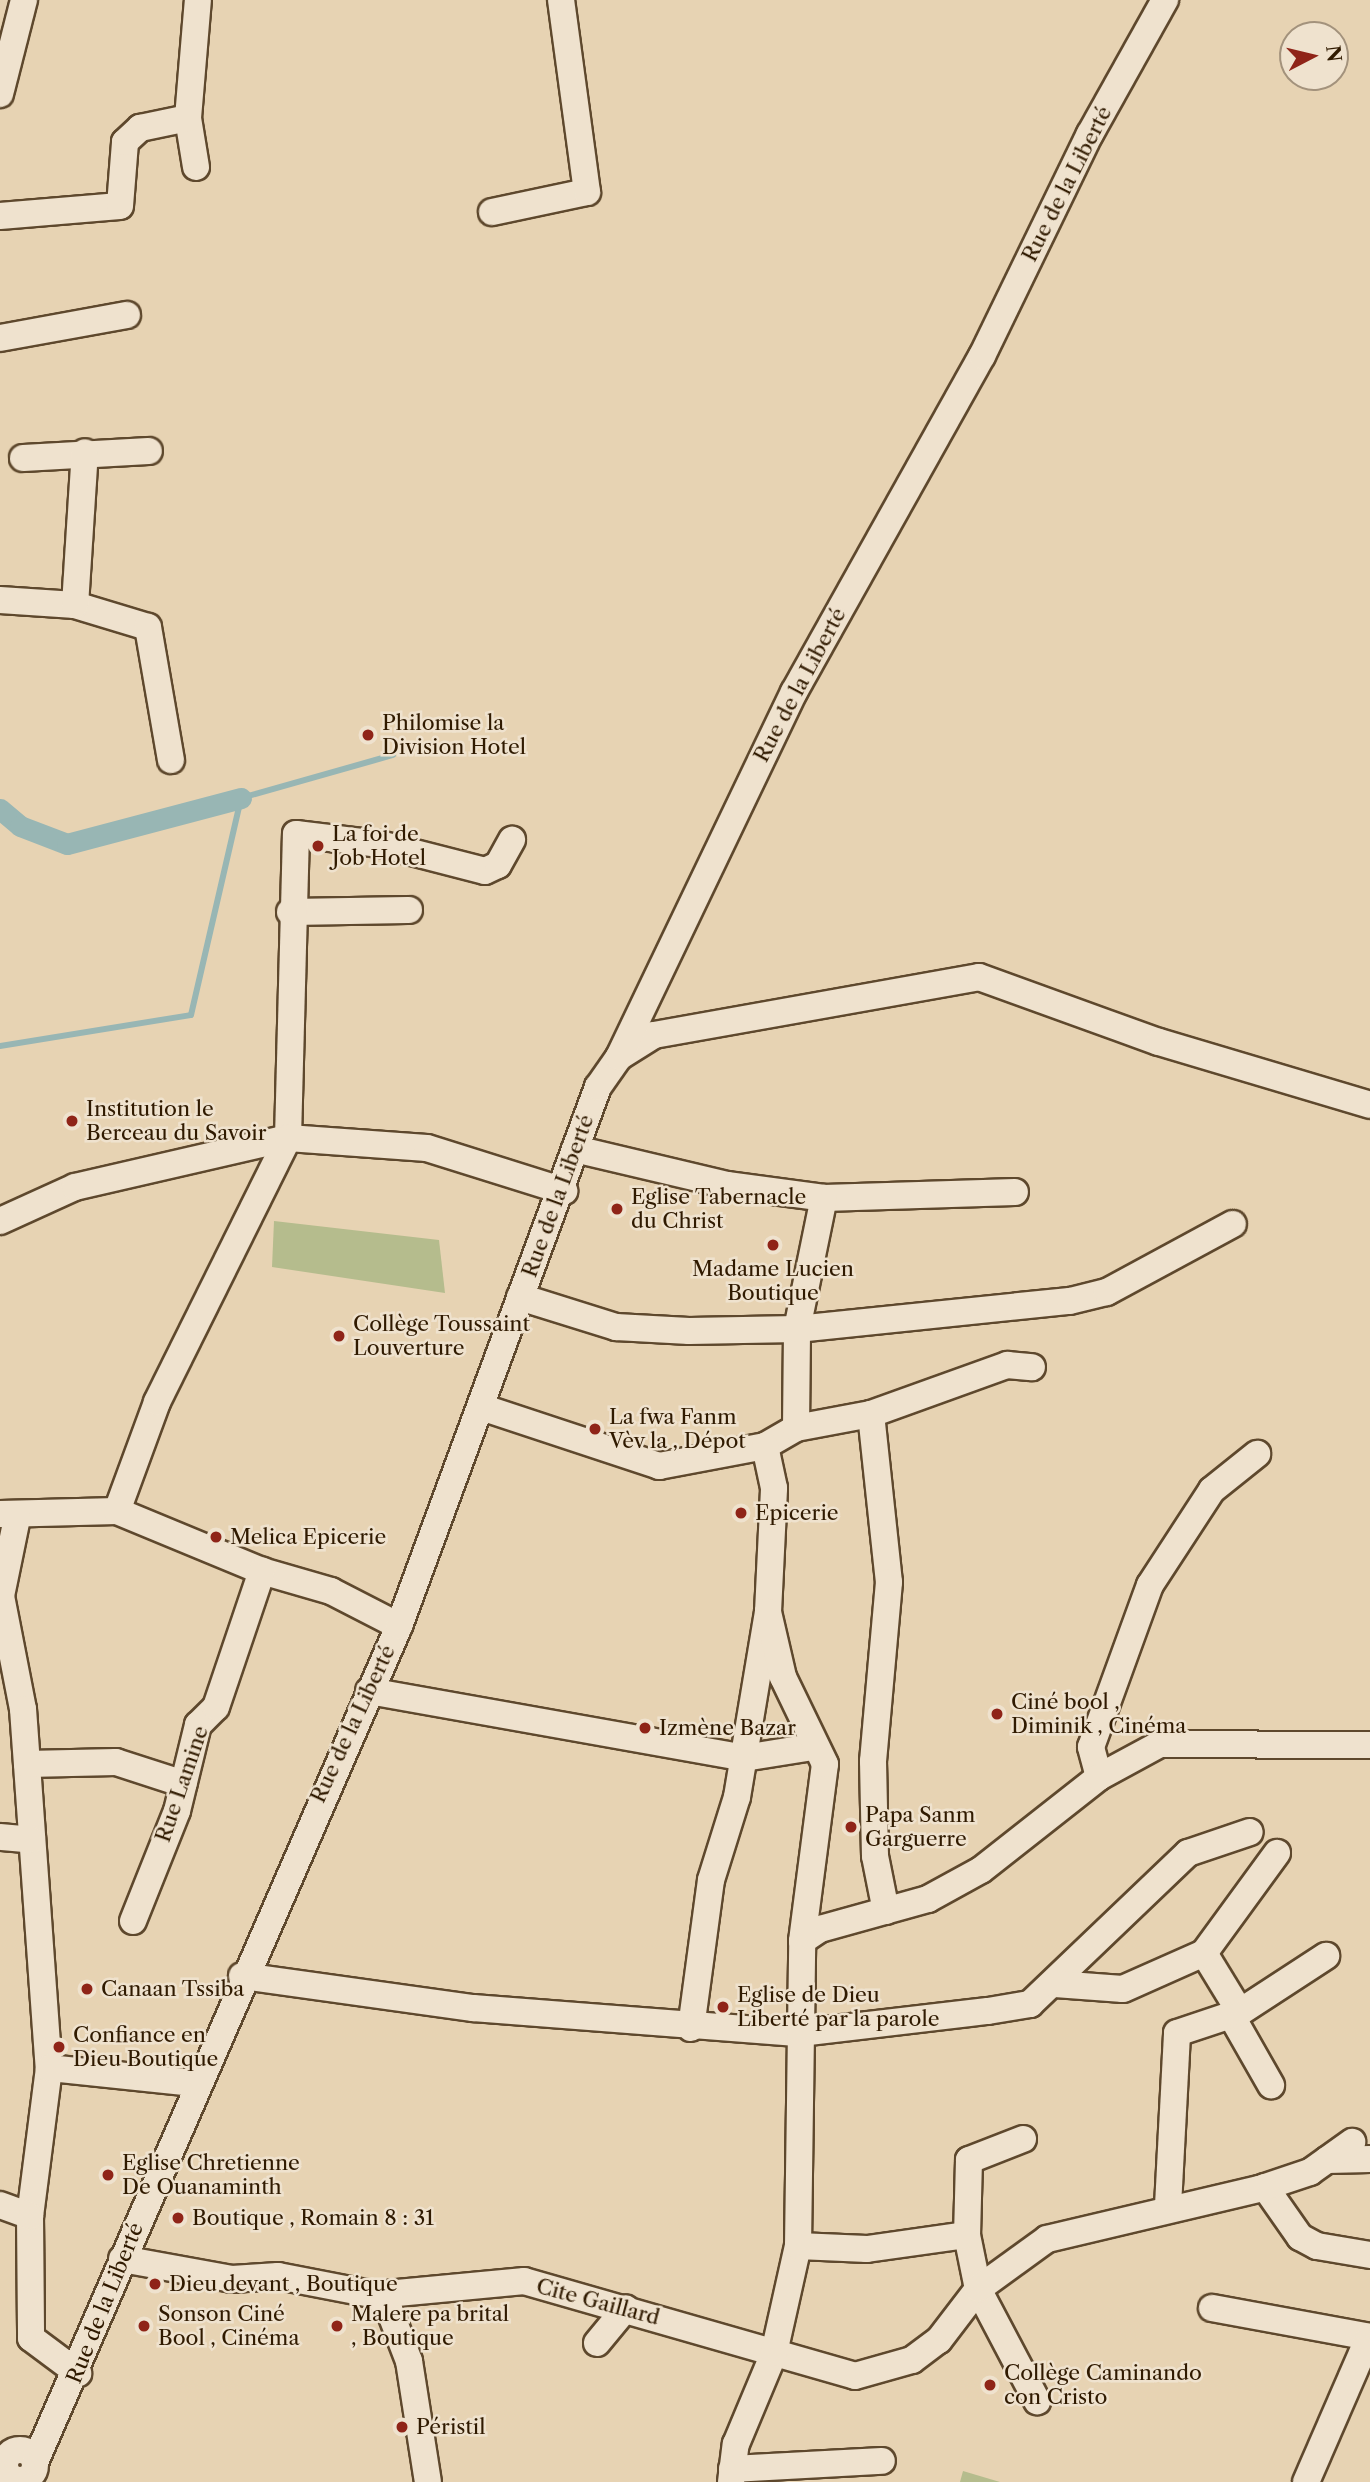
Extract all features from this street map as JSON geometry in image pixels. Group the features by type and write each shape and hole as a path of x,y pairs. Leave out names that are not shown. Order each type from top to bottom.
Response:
{"street":[{"path":"0,93 24,0"},
{"path":"196,167 188,118 198,0"},
{"path":"492,212 587,192 561,0"},
{"name":"Rue de la Liberté","path":"22,2471 46,2436 78,2373 195,2083 398,1626 520,1297 564,1191 575,1149 598,1087 619,1058 794,692 982,355 1090,134 1165,0"},
{"path":"0,216 120,206 125,142 141,128 188,118"},
{"path":"0,338 127,315"},
{"path":"23,458 85,452 149,451"},
{"path":"75,605 85,452"},
{"path":"0,600 75,605 148,626 171,760"},
{"path":"117,1511 158,1402 288,1138 293,840 299,833 380,844 477,870 498,864 512,840"},
{"path":"290,912 409,910"},
{"path":"619,1058 654,1035 979,977 1159,1042 1370,1105"},
{"path":"0,1221 75,1187 288,1138 427,1148 564,1191"},
{"path":"575,1149 727,1185 824,1198 1015,1192"},
{"path":"796,1428 797,1329 824,1198"},
{"path":"520,1297 616,1327 797,1329 1070,1301 1107,1292 1233,1224"},
{"path":"481,1407 659,1466 765,1446 796,1428 871,1414 1007,1365 1032,1367"},
{"path":"871,1414 889,1582 873,1762 875,1856 886,1911"},
{"path":"691,2028 711,1880 744,1758 768,1612 774,1488 765,1446"},
{"path":"1099,1777 1091,1747 1150,1585 1212,1490 1257,1454"},
{"path":"78,2373 31,2338 30,2216 49,2068 27,1764 2,1604 9,1516 117,1511 262,1571 331,1591 398,1626"},
{"name":"Rue Lamine","path":"133,1921 184,1784 198,1725 216,1707 262,1571"},
{"path":"768,1612 783,1676 813,1747 825,1764 802,1941 798,2246 774,2353 731,2476 882,2461"},
{"path":"369,1692 744,1758 813,1747"},
{"path":"802,1941 820,1929 928,1899 981,1870 1099,1777 1160,1744 1370,1745"},
{"path":"27,1764 117,1762 184,1784"},
{"path":"242,1976 473,2008 691,2028 800,2033 1030,2004 1055,1984 1188,1853 1250,1832"},
{"path":"0,1836 32,1840"},
{"path":"1055,1984 1123,1989 1204,1953 1276,1853"},
{"path":"1204,1953 1271,2085"},
{"path":"1168,2206 1177,2033 1235,2014 1326,1956"},
{"path":"49,2068 195,2083"},
{"path":"1023,2139 969,2160 967,2235 978,2289 1037,2401"},
{"name":"Cite Gaillard","path":"122,2259 232,2279 278,2276 376,2295 524,2281 855,2376 883,2371 939,2340 978,2289 1047,2239 1168,2206 1265,2187 1327,2160 1361,2150"},
{"path":"1265,2187 1300,2237 1317,2246 1370,2255"},
{"path":"0,2205 30,2216"},
{"path":"798,2246 867,2249 967,2235"},
{"path":"376,2295 389,2309 409,2361 428,2482"},
{"path":"597,2343 625,2308"},
{"path":"1212,2308 1370,2337 1306,2482"}],"green space":[{"path":"274,1221 439,1240 445,1293 272,1267"},
{"path":"963,2471 1000,2482 960,2482"}],"waterway":[{"path":"0,1046 191,1015 241,798 393,755"},
{"path":"0,809 20,826 67,844 241,798"}],"place":[{"name":"Philomise la Division Hotel","path":"368,735"},
{"name":"La foi de Job Hotel","path":"318,846"},
{"name":"Institution le Berceau du Savoir","path":"72,1121"},
{"name":"Eglise Tabernacle du Christ","path":"617,1209"},
{"name":"Madame Lucien Boutique","path":"773,1245"},
{"name":"Collège Toussaint Louverture","path":"339,1336"},
{"name":"La fwa Fanm Vèv la , Dépot","path":"595,1429"},
{"name":"Epicerie","path":"741,1513"},
{"name":"Melica Epicerie","path":"216,1537"},
{"name":"Ciné bool , Diminik , Cinéma","path":"997,1714"},
{"name":"Izmène Bazar","path":"645,1728"},
{"name":"Papa Sanm Garguerre","path":"851,1827"},
{"name":"Canaan Tssiba","path":"87,1989"},
{"name":"Eglise de Dieu Liberté par la parole","path":"723,2007"},
{"name":"Confiance en Dieu Boutique","path":"59,2047"},
{"name":"Eglise Chretienne De Ouanaminth","path":"108,2175"},
{"name":"Boutique , Romain 8 : 31","path":"178,2218"},
{"name":"Dieu devant , Boutique","path":"155,2284"},
{"name":"Sonson Ciné Bool , Cinéma","path":"144,2326"},
{"name":"Malere pa brital , Boutique","path":"337,2326"},
{"name":"Collège Caminando con Cristo","path":"990,2385"},
{"name":"Péristil","path":"402,2427"}]}
